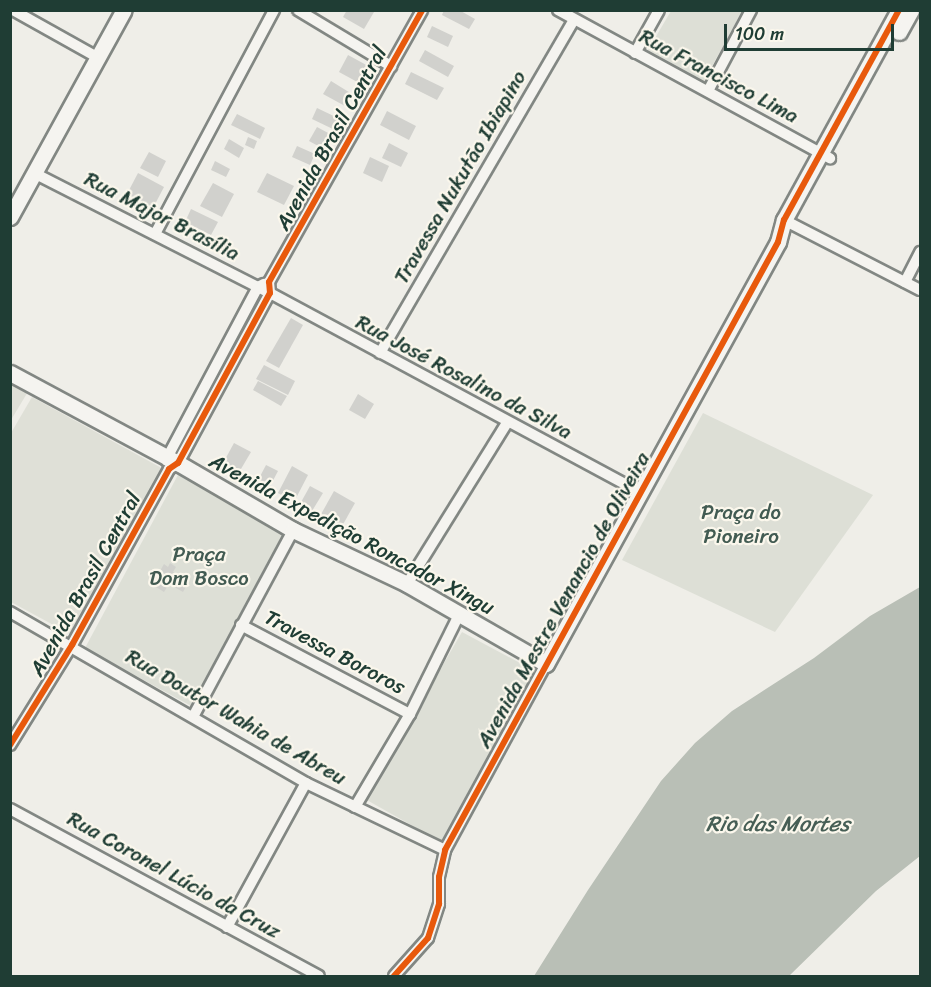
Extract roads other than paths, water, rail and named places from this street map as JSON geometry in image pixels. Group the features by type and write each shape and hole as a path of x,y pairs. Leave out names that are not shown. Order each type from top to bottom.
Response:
{"street":[{"path":"13,10 97,57"},
{"path":"10,217 36,174 124,10"},
{"path":"155,234 274,10"},
{"path":"298,10 392,66"},
{"name":"Avenida Brasil Central","path":"269,282 422,10"},
{"name":"Rua Francisco Lima","path":"558,10 825,155"},
{"path":"635,53 659,10"},
{"path":"708,91 751,10"},
{"name":"Avenida Mestre Venancio de Oliveira","path":"394,976 428,939 440,904 439,877 445,850 789,222 899,10"},
{"name":"Avenida Mestre Venancio de Oliveira","path":"825,155 911,10"},
{"name":"Travessa Nukutão Ibiapino","path":"380,353 574,20"},
{"name":"Rua Major Brasília","path":"36,174 270,293"},
{"path":"789,222 921,290"},
{"path":"905,282 921,252"},
{"path":"258,287 269,282 270,293"},
{"name":"Avenida Brasil Central","path":"171,463 258,287"},
{"name":"Avenida Brasil Central","path":"10,745 72,645 171,463 270,293"},
{"name":"Rua José Rosalino da Silva","path":"270,293 507,423 641,493"},
{"name":"Avenida Expedição Roncador Xingu","path":"10,373 293,530 407,584 546,664"},
{"path":"407,584 507,423"},
{"path":"194,715 293,530"},
{"name":"Rua Doutor Wahia de Abreu","path":"10,612 194,715 306,783 445,850"},
{"path":"355,807 410,714 459,615"},
{"name":"Travessa Bororos","path":"241,625 410,714"},
{"path":"227,927 306,783"},
{"name":"Rua Coronel Lúcio da Cruz","path":"10,809 319,976"}],"water":[{"name":"Rio das Mortes","path":"920,587 920,856 876,891 789,976 534,976 661,781 695,743 732,711 814,658 870,616"}],"park label":[{"name":"Praça do Pioneiro","path":"741,524"},
{"name":"Praça Dom Bosco","path":"199,566"}]}
